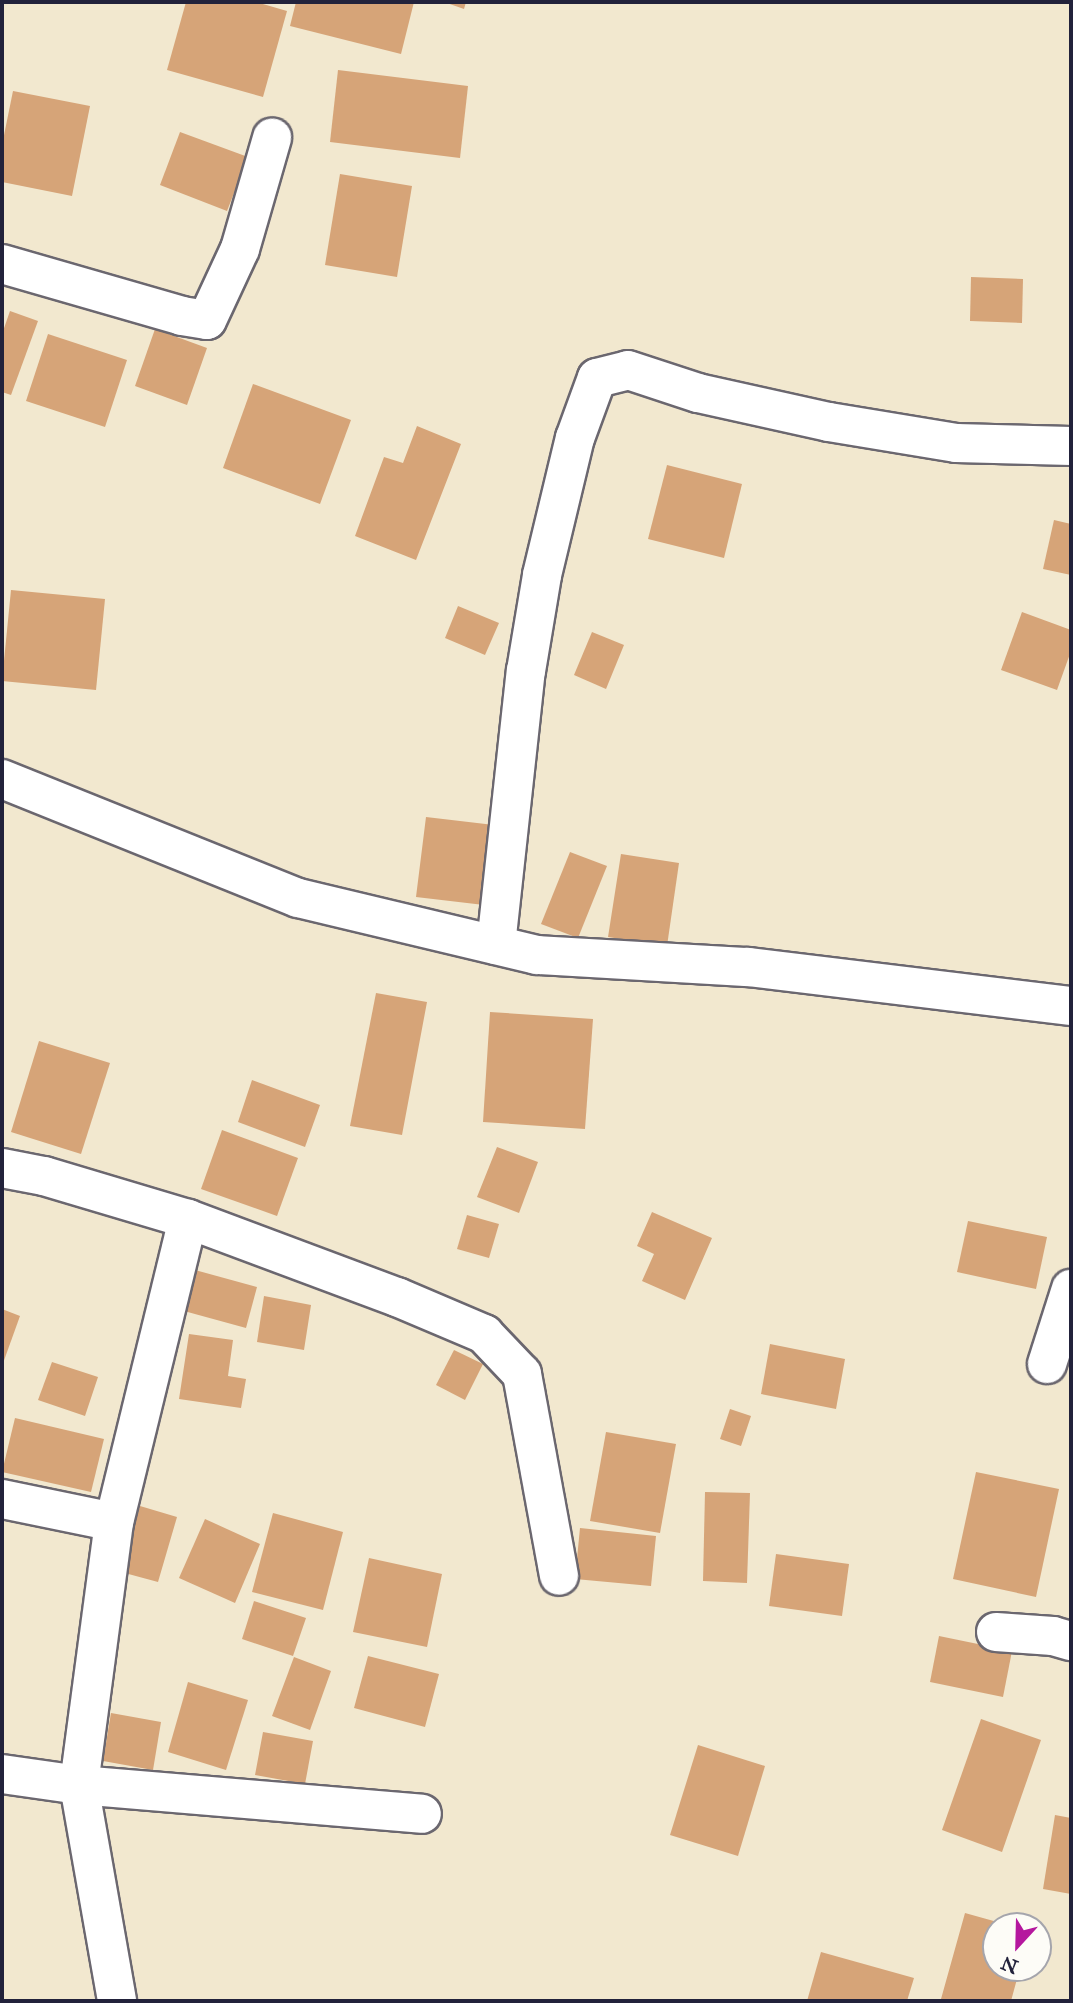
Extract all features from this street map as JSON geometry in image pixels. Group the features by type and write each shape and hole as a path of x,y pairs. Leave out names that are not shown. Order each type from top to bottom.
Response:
{"street":[{"path":"2,264 182,316 207,320 240,249 272,138"},
{"path":"496,945 526,671 542,575 575,438 597,378 628,370 698,393 830,422 956,443 1071,446"},
{"path":"2,779 298,898 537,955 748,967 1071,1006"},
{"path":"2,1168 44,1177 188,1219 397,1297 484,1334 522,1374 559,1576"},
{"path":"117,2001 79,1786 114,1522 188,1219"},
{"path":"1047,1364 1071,1289"},
{"path":"2,1499 114,1522"},
{"path":"996,1632 1053,1636 1071,1641"},
{"path":"2,1774 79,1786 422,1814"}],"building":[{"path":"186,2 256,2 287,11 263,97 167,70"},
{"path":"296,2 414,2 401,54 290,26"},
{"path":"444,2 466,2 464,9"},
{"path":"338,70 468,86 460,158 330,142"},
{"path":"13,91 90,106 72,196 2,182 2,145"},
{"path":"180,132 248,157 227,211 160,185"},
{"path":"340,174 412,186 397,277 325,265"},
{"path":"971,277 1023,279 1022,323 970,321"},
{"path":"10,311 38,321 11,395 2,392 2,334"},
{"path":"155,329 207,348 187,405 135,386"},
{"path":"48,334 127,360 105,427 26,401"},
{"path":"253,384 351,420 320,504 223,468"},
{"path":"417,426 461,444 416,560 355,536 384,457 403,463"},
{"path":"667,465 742,484 724,558 648,539"},
{"path":"1054,520 1071,524 1071,575 1043,569"},
{"path":"11,590 105,599 96,690 2,681"},
{"path":"458,606 499,623 485,655 445,638"},
{"path":"1022,612 1071,630 1071,651 1057,690 1001,670"},
{"path":"592,632 624,645 606,689 574,675"},
{"path":"426,817 494,825 484,905 416,897"},
{"path":"570,852 607,866 578,938 541,924"},
{"path":"621,854 679,863 667,946 608,937"},
{"path":"376,993 427,1002 402,1135 350,1126"},
{"path":"490,1012 593,1019 585,1129 483,1122"},
{"path":"39,1041 110,1063 81,1154 11,1132"},
{"path":"252,1080 320,1105 305,1147 238,1122"},
{"path":"222,1130 298,1158 277,1216 201,1189"},
{"path":"497,1147 538,1162 519,1213 477,1197"},
{"path":"652,1212 712,1238 685,1300 642,1281 654,1254 637,1246"},
{"path":"467,1215 499,1224 489,1258 457,1249"},
{"path":"968,1221 1047,1237 1036,1289 957,1272"},
{"path":"195,1270 257,1287 246,1328 184,1311"},
{"path":"264,1296 311,1305 304,1350 257,1342"},
{"path":"2,1309 20,1316 2,1366"},
{"path":"189,1334 233,1340 228,1376 246,1379 241,1408 179,1399"},
{"path":"770,1344 845,1359 836,1409 761,1394"},
{"path":"454,1350 483,1364 465,1400 436,1385"},
{"path":"52,1362 98,1377 85,1416 38,1400"},
{"path":"730,1409 751,1416 741,1446 720,1439"},
{"path":"15,1418 104,1439 91,1492 2,1472"},
{"path":"606,1432 676,1444 660,1533 590,1521"},
{"path":"976,1472 1059,1489 1036,1597 953,1579"},
{"path":"705,1492 750,1493 747,1583 703,1581"},
{"path":"140,1506 177,1517 158,1582 121,1572"},
{"path":"273,1513 343,1532 323,1610 252,1592"},
{"path":"205,1519 260,1544 235,1603 179,1578"},
{"path":"580,1528 656,1536 651,1586 575,1579"},
{"path":"776,1554 849,1564 842,1616 769,1606"},
{"path":"369,1558 442,1574 427,1647 353,1632"},
{"path":"254,1601 306,1618 293,1656 242,1639"},
{"path":"939,1636 1012,1651 1003,1697 930,1682"},
{"path":"368,1656 439,1674 425,1727 354,1708"},
{"path":"294,1657 331,1671 310,1730 272,1716"},
{"path":"188,1682 248,1700 226,1770 168,1752"},
{"path":"111,1713 161,1722 153,1770 103,1761"},
{"path":"981,1719 1041,1740 1002,1852 942,1830"},
{"path":"263,1732 313,1741 305,1784 255,1775"},
{"path":"698,1745 765,1766 738,1856 670,1835"},
{"path":"1055,1815 1071,1818 1071,1894 1043,1889"},
{"path":"965,1913 982,1918 982,1982 1016,1982 1011,2001 941,1999"},
{"path":"821,1952 914,1978 907,2001 807,2001"}]}
